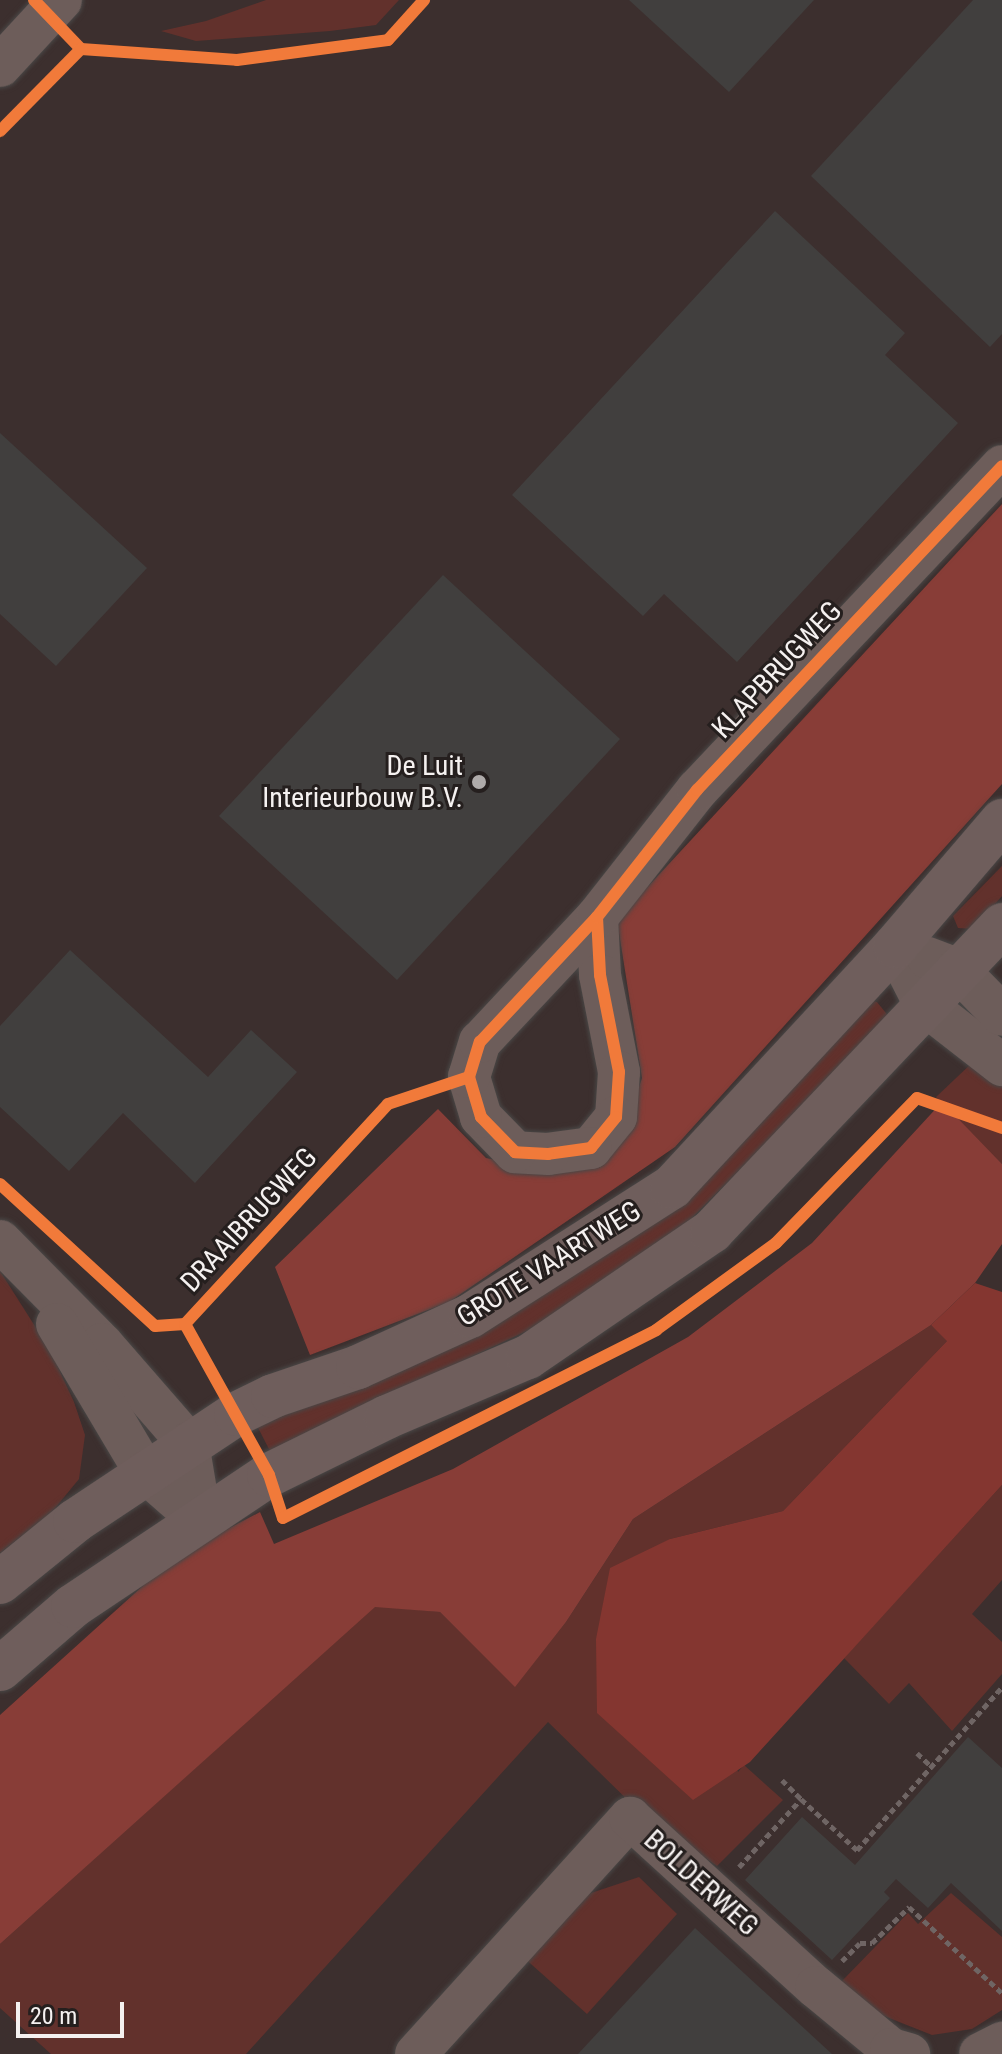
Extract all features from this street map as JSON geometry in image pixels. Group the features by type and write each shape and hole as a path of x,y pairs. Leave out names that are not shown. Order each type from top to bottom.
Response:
{"main road":[{"name":"GROTE VAARTWEG","path":"0,1582 75,1521 188,1443 273,1396 358,1367 470,1316 672,1187 895,946 1002,821"},
{"path":"0,1669 73,1606 269,1475 387,1417 528,1357 712,1231 1002,925"}],"street":[{"path":"0,66 61,0"},
{"name":"KLAPBRUGWEG","path":"597,917 600,975 619,1072 616,1117 591,1148 548,1154 515,1152 481,1117 469,1077 480,1042 597,917 697,790 1002,466"},
{"path":"895,946 957,969 1002,1015"},
{"path":"895,946 925,1005 1002,1065"},
{"path":"5,1246 102,1344 188,1443 201,1521"},
{"path":"5,1246 80,1358 145,1472 201,1521"},
{"name":"BOLDERWEG","path":"416,2054 630,1818 816,1987 891,2049 909,2054"},
{"path":"980,2054 1002,2043"}],"path":[{"path":"782,1780 857,1850 1002,1687"},
{"path":"917,1753 931,1766"},
{"path":"714,1894 801,1799"},
{"path":"816,1987 860,1943 872,1943 909,1907 1001,1991"}],"shaded area":[{"path":"0,0 1002,0 1002,2054 0,2054"},
{"path":"266,0 399,0 376,25 330,31 196,41 161,31 206,21"},
{"path":"1002,504 1002,784 675,1147 449,1302 310,1355 275,1267 438,1109 486,1158 535,1168 628,1121 642,1078 617,920"},
{"path":"1002,866 1002,896 973,929 958,928 953,916"},
{"path":"865,999 877,1002 890,1018 681,1229 535,1327 270,1451 254,1420 520,1296"},
{"path":"974,1061 1002,1086 1002,1164 936,1097"},
{"path":"942,1102 1002,1164 1002,1244 975,1283 931,1325 633,1519 566,1622 515,1687 440,1612 375,1607 0,1944 0,1715 176,1556 260,1512 274,1544 453,1469 688,1337 812,1243"},
{"path":"0,1271 50,1350 85,1435 79,1479 51,1513 0,1553"},
{"path":"975,1283 1002,1292 1002,1485 750,1762 693,1800 597,1713 596,1639 610,1568 670,1539 783,1511 947,1341 931,1325"},
{"path":"931,1325 948,1340 783,1511 670,1539 738,1772 744,1765 783,1800 717,1866 646,1818 548,1722 246,2054 51,2054 0,2008 0,1944 375,1606 440,1612 515,1686 566,1622 633,1519"},
{"path":"1002,1485 1002,1580 972,1614 1002,1642 1002,1674 952,1731 909,1683 889,1704 844,1658"},
{"path":"639,1877 677,1914 587,2014 522,1956 573,1899"},
{"path":"951,1893 1002,1937 1002,2010 972,2029 932,2035 879,2014 841,1982 908,1913 918,1924"}],"building":[{"path":"629,0 814,0 729,92"},
{"path":"973,0 1002,0 1002,334 990,347 811,176"},
{"path":"775,211 905,333 885,355 958,423 737,662 664,594 643,616 512,495"},
{"path":"0,433 147,568 56,666 0,614"},
{"path":"443,575 620,739 397,980 219,816"},
{"path":"70,950 208,1077 251,1030 297,1072 195,1183 123,1113 69,1171 0,1107 0,1026"},
{"path":"968,1737 1002,1768 1002,1931 951,1883 928,1908 896,1879 884,1892 890,1898 832,1960 745,1880 802,1817 855,1865"},
{"path":"695,1928 832,2054 578,2054"}],"cycle path":[{"path":"34,0 81,49 237,60 388,40 424,0"},
{"path":"0,131 81,49"},
{"path":"597,917 600,975 619,1072 616,1117 591,1148 548,1154 515,1152 481,1117 469,1077 480,1042 597,917 697,790 1002,466"},
{"name":"DRAAIBRUGWEG","path":"0,1184 155,1326 185,1324 388,1104 469,1077"},
{"path":"185,1324 269,1475 283,1518 656,1330 776,1243 917,1098 1002,1128"}],"place":[{"name":"De Luit Interieurbouw B.V.","path":"479,782"}]}
